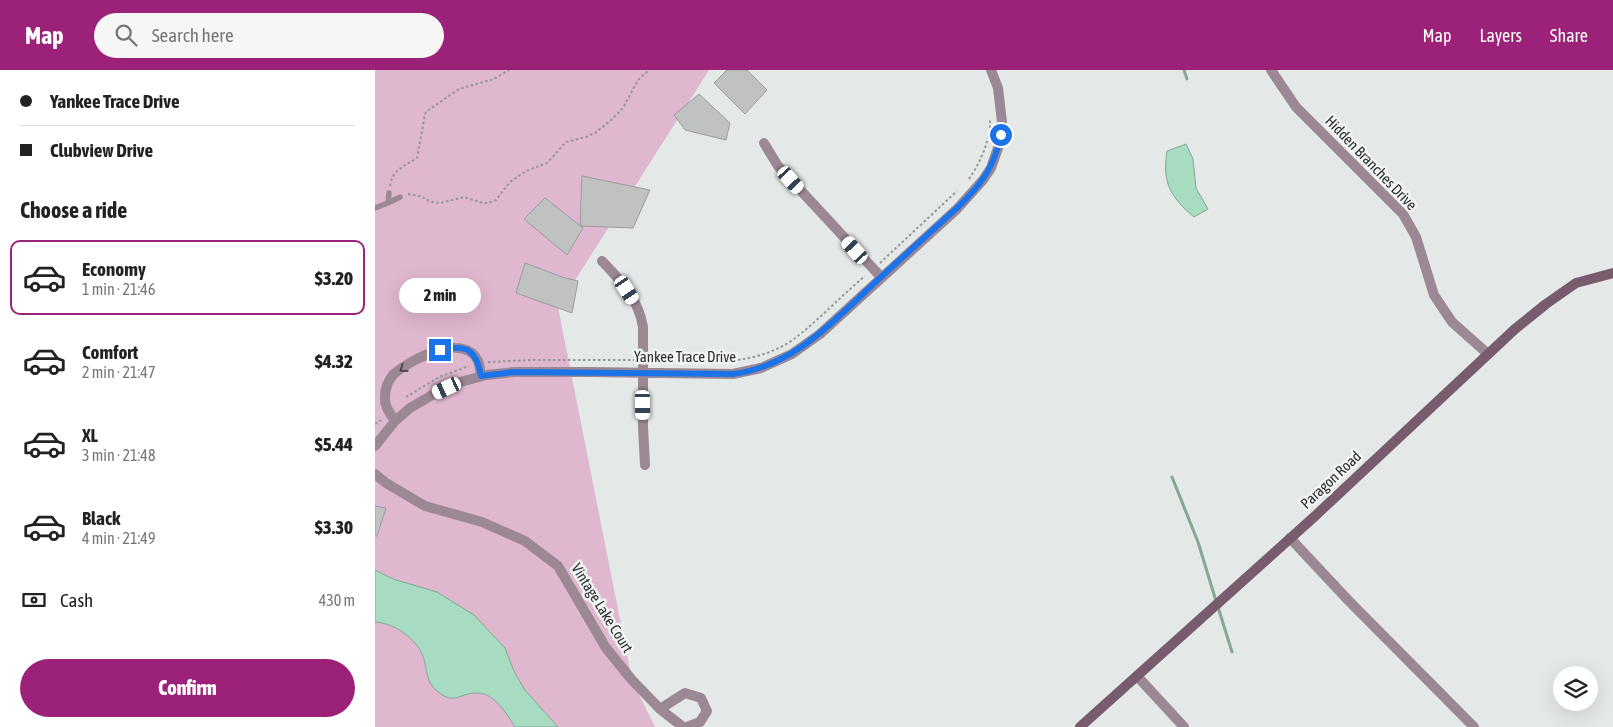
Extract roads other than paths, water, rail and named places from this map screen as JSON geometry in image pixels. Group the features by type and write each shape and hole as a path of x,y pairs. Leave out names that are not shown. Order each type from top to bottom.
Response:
{"street":[{"name":"Yankee Trace Drive","path":"375,446 395,421 411,408 434,394 460,382 481,376 514,372 733,374 761,368 792,354 819,334 977,189 991,168 998,148 1002,122 998,88 991,70"},
{"name":"Hidden Branches Drive","path":"1271,70 1296,107 1403,214 1416,237 1434,294 1452,322 1488,354"},
{"path":"764,143 779,166 881,277"},
{"path":"602,261 637,304 643,327 645,465"},
{"name":"Paragon Road","path":"1080,727 1290,538 1488,354 1546,304 1576,283 1613,273"},
{"path":"395,421 385,402 389,382 393,375 415,360 440,350 452,347 462,348 478,360 481,376"},
{"name":"Vintage Lake Court","path":"375,474 386,483 425,506 483,522 525,541 558,566 606,648 632,680 660,709 683,727"},
{"path":"1290,538 1348,600 1474,727"},
{"path":"1137,676 1184,727"},
{"path":"660,709 685,693 701,698 707,711 700,722 687,727"}],"lane":[{"path":"388,202 389,193"},
{"path":"375,208 400,197"}],"waterway":[{"path":"1184,70 1187,79"},
{"path":"1172,477 1198,542 1216,601"},
{"path":"1218,607 1232,652"}]}
